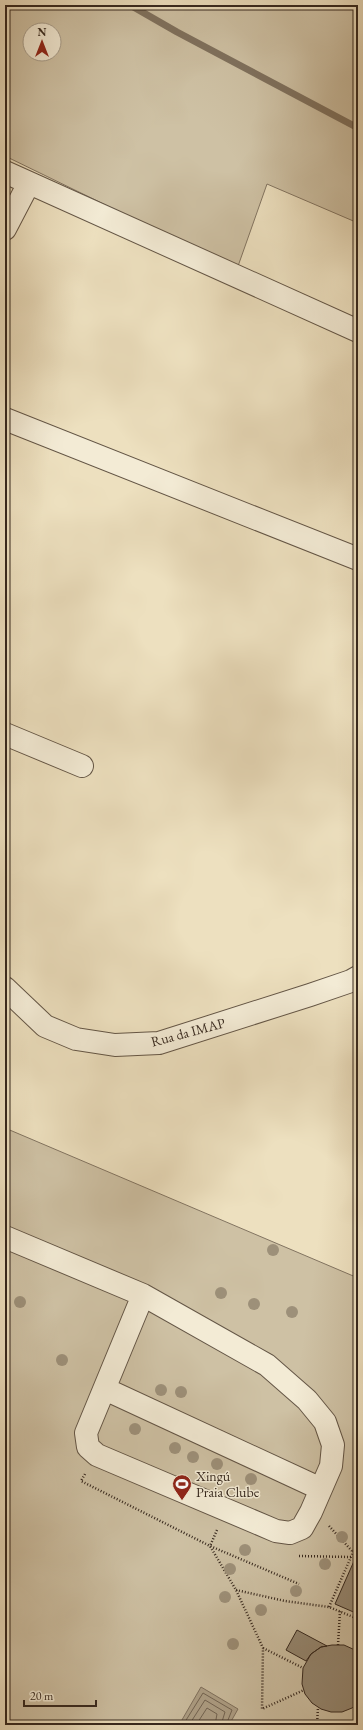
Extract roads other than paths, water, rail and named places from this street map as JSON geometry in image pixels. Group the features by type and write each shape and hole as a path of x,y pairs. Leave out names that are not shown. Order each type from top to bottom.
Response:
{"street":[{"path":"5,172 358,331"},
{"path":"5,228 29,182"},
{"path":"5,419 358,559"},
{"path":"5,734 82,766"},
{"name":"Rua da IMAP","path":"5,988 46,1026 76,1039 115,1045 159,1043 310,995 351,981 358,977"},
{"path":"5,1237 143,1295 267,1365 307,1400 325,1422 333,1446 331,1466 302,1528 290,1533 276,1531 97,1455 88,1447 86,1433 143,1295"},
{"path":"105,1389 320,1488"}],"water":[{"path":"201,1687 238,1709 229,1725 179,1725"}],"waterway":[{"path":"130,5 177,32 358,128"}],"place":[{"name":"Xingú Praia Clube","path":"182,1501"}]}
